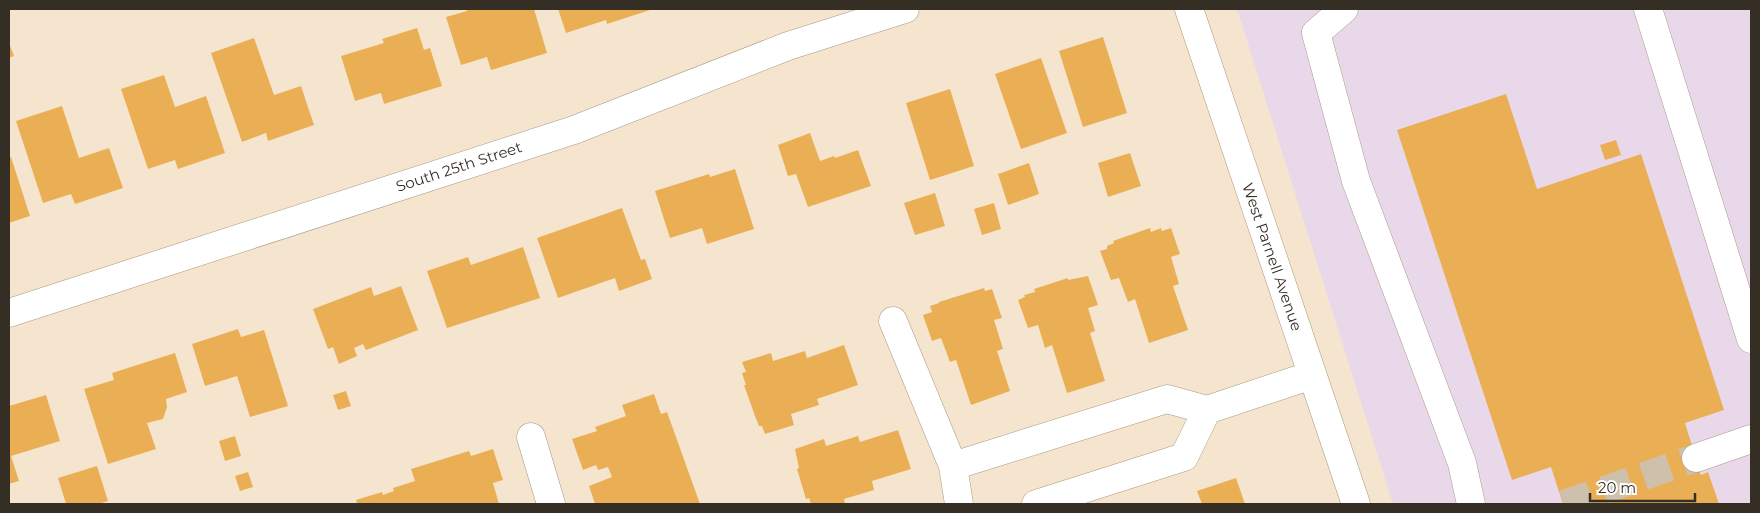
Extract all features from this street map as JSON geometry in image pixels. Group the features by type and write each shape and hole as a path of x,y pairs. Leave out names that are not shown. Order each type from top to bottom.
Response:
{"street":[{"name":"South 25th Street","path":"9,313 574,130 788,46 906,9"},
{"name":"West Parnell Avenue","path":"1189,9 1356,504"},
{"path":"1344,9 1316,34 1356,181 1462,463 1471,504"},
{"path":"1648,9 1751,339"},
{"path":"893,321 953,466 958,504"},
{"path":"953,466 1167,399 1206,410 1312,375"},
{"path":"1036,504 1184,457 1206,410"},
{"path":"530,437 551,504"},
{"path":"1696,458 1751,438"}],"shaded area":[{"path":"1237,9 1751,9 1751,504 1393,504"}],"building":[{"path":"466,9 534,9 547,53 491,70 487,57 461,65 446,17 467,11"},
{"path":"558,9 653,9 607,24 606,20 566,33"},
{"path":"417,28 424,50 430,48 442,86 384,104 381,93 355,101 341,56 384,43 382,39"},
{"path":"1103,37 1127,113 1083,127 1059,51"},
{"path":"254,38 274,95 301,86 314,125 268,141 266,133 242,142 211,53"},
{"path":"9,43 14,56 9,58"},
{"path":"1041,58 1067,133 1021,149 995,74"},
{"path":"164,75 175,107 206,96 225,153 178,169 175,160 148,169 121,89"},
{"path":"950,89 974,166 930,180 906,103"},
{"path":"1506,94 1537,189 1641,154 1724,410 1685,423 1701,475 1708,472 1719,504 1563,504 1551,467 1512,480 1397,130"},
{"path":"62,106 79,158 109,148 123,188 75,204 71,194 43,203 16,121"},
{"path":"810,133 820,161 858,150 871,186 808,207 796,174 788,176 778,145"},
{"path":"1616,140 1621,155 1605,160 1600,145"},
{"path":"1130,153 1141,186 1108,197 1098,163"},
{"path":"11,157 30,216 9,223 9,158"},
{"path":"1029,163 1039,194 1008,205 998,174"},
{"path":"735,169 754,229 707,244 702,228 670,238 655,191 709,174 710,177"},
{"path":"935,193 945,226 915,235 904,203"},
{"path":"994,203 1001,229 982,235 974,209"},
{"path":"622,208 641,260 645,259 652,279 619,291 615,278 558,298 537,238"},
{"path":"1150,228 1151,232 1161,228 1162,231 1171,228 1180,254 1171,257 1179,284 1173,286 1188,330 1149,343 1135,299 1128,302 1119,278 1111,280 1100,251 1107,249 1107,246 1114,243 1113,241"},
{"path":"523,247 540,298 447,328 427,271 468,257 471,265"},
{"path":"1088,276 1098,305 1088,308 1095,331 1090,333 1105,381 1067,393 1052,345 1045,348 1038,325 1028,328 1018,300 1025,297 1024,295 1035,292 1034,289 1068,278 1068,280"},
{"path":"401,286 418,330 366,350 363,344 354,348 357,356 339,364 333,347 328,349 313,309 371,287 374,296"},
{"path":"984,288 985,291 992,289 1002,318 994,320 1003,349 997,351 1010,391 971,405 956,360 950,362 941,338 932,341 923,315 932,312 930,306 939,302"},
{"path":"238,329 241,337 264,330 288,406 250,417 237,376 205,386 192,344"},
{"path":"844,345 858,385 817,399 819,405 791,414 794,425 765,434 762,426 759,426 744,385 746,385 742,373 746,372 742,362 771,353 773,361 805,351 807,358"},
{"path":"175,353 187,392 166,399 167,407 163,419 147,423 156,449 108,464 84,389 114,380 112,373"},
{"path":"346,391 351,406 338,410 333,395"},
{"path":"654,394 661,414 667,412 700,504 595,504 589,486 612,477 608,467 598,470 596,465 583,470 572,439 597,431 595,427 626,416 622,405"},
{"path":"46,395 60,441 11,456 19,481 9,484 9,406"},
{"path":"898,430 911,469 872,481 874,490 844,499 845,504 811,504 809,498 806,499 797,469 799,468 795,449 824,439 826,446 858,436 860,442"},
{"path":"235,436 241,456 225,461 219,441"},
{"path":"493,449 503,480 493,483 499,504 357,504 356,500 382,492 383,495 394,491 393,488 415,481 411,469 469,451 471,456"},
{"path":"97,466 108,501 98,504 66,504 58,478"},
{"path":"248,472 253,487 240,491 235,476"},
{"path":"1236,478 1245,504 1202,504 1197,491"}],"tunnel":[{"path":"1564,504 1696,458"}]}
